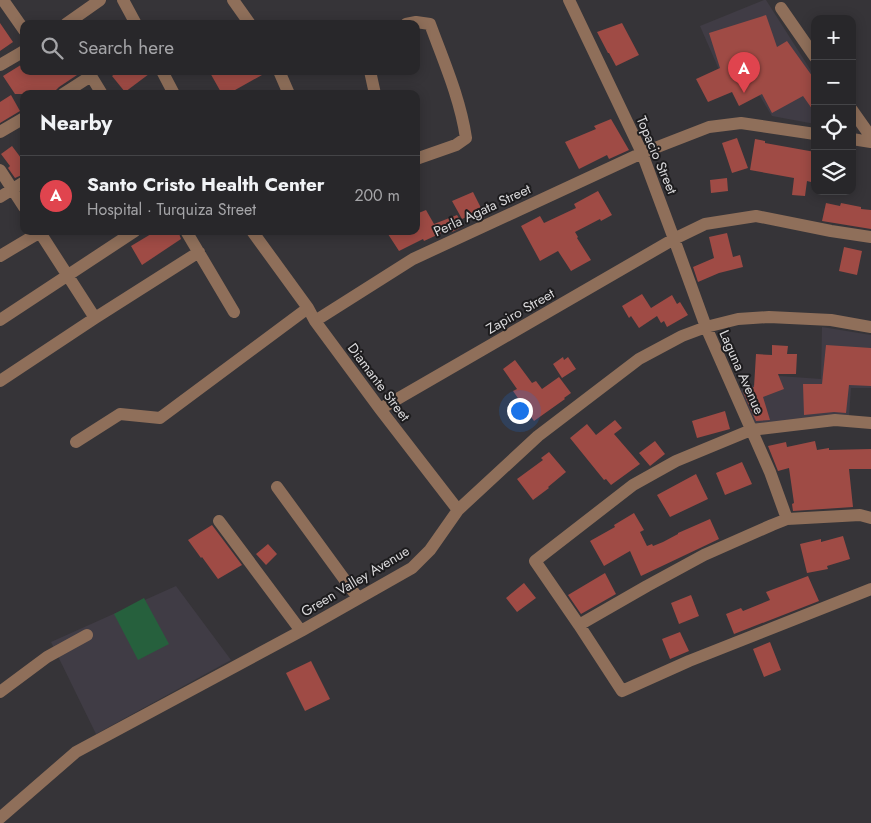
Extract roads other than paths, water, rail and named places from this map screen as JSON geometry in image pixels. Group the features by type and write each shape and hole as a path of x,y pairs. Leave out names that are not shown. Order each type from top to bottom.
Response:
{"street":[{"path":"3,0 20,24"},
{"path":"72,20 100,0"},
{"path":"123,0 134,20"},
{"path":"233,0 247,20"},
{"name":"Topacio Street","path":"568,0 642,153 706,327"},
{"path":"781,8 811,51"},
{"path":"420,23 430,24 448,70 464,123 466,138 456,145 420,158"},
{"path":"0,65 20,53"},
{"path":"68,90 88,75"},
{"path":"90,75 99,90"},
{"path":"164,75 172,90"},
{"path":"281,75 287,90"},
{"path":"371,75 374,90"},
{"path":"856,115 869,130"},
{"path":"0,132 20,120"},
{"name":"Perla Agata Street","path":"315,321 413,259 642,153 709,127 741,123 811,133"},
{"path":"856,140 871,142"},
{"path":"0,170 20,201"},
{"path":"0,197 20,185"},
{"name":"Zapiro Street","path":"380,409 674,239 705,224 756,216 871,237"},
{"path":"0,256 35,235"},
{"path":"42,235 95,318"},
{"path":"0,320 129,235"},
{"path":"188,235 234,312"},
{"name":"Diamante Street","path":"255,235 380,409 458,510"},
{"path":"0,382 95,318 199,252"},
{"path":"76,442 120,414 160,418 308,308"},
{"name":"Green Valley Avenue","path":"0,818 76,752 301,631 412,568 430,550 458,510 538,436 639,359 682,336 706,327 738,319 769,317 830,320 871,327"},
{"name":"Laguna Avenue","path":"706,327 770,472 787,520"},
{"path":"871,423 835,420 751,430 676,461 633,485 535,561 580,625 622,691 871,589"},
{"path":"277,487 358,598"},
{"path":"580,625 704,555 772,525 787,520 860,515 871,518"},
{"path":"219,520 301,631"},
{"path":"0,692 46,657 87,635"}],"place":[{"name":"Santo Cristo Health Center","path":"744,93"}]}
